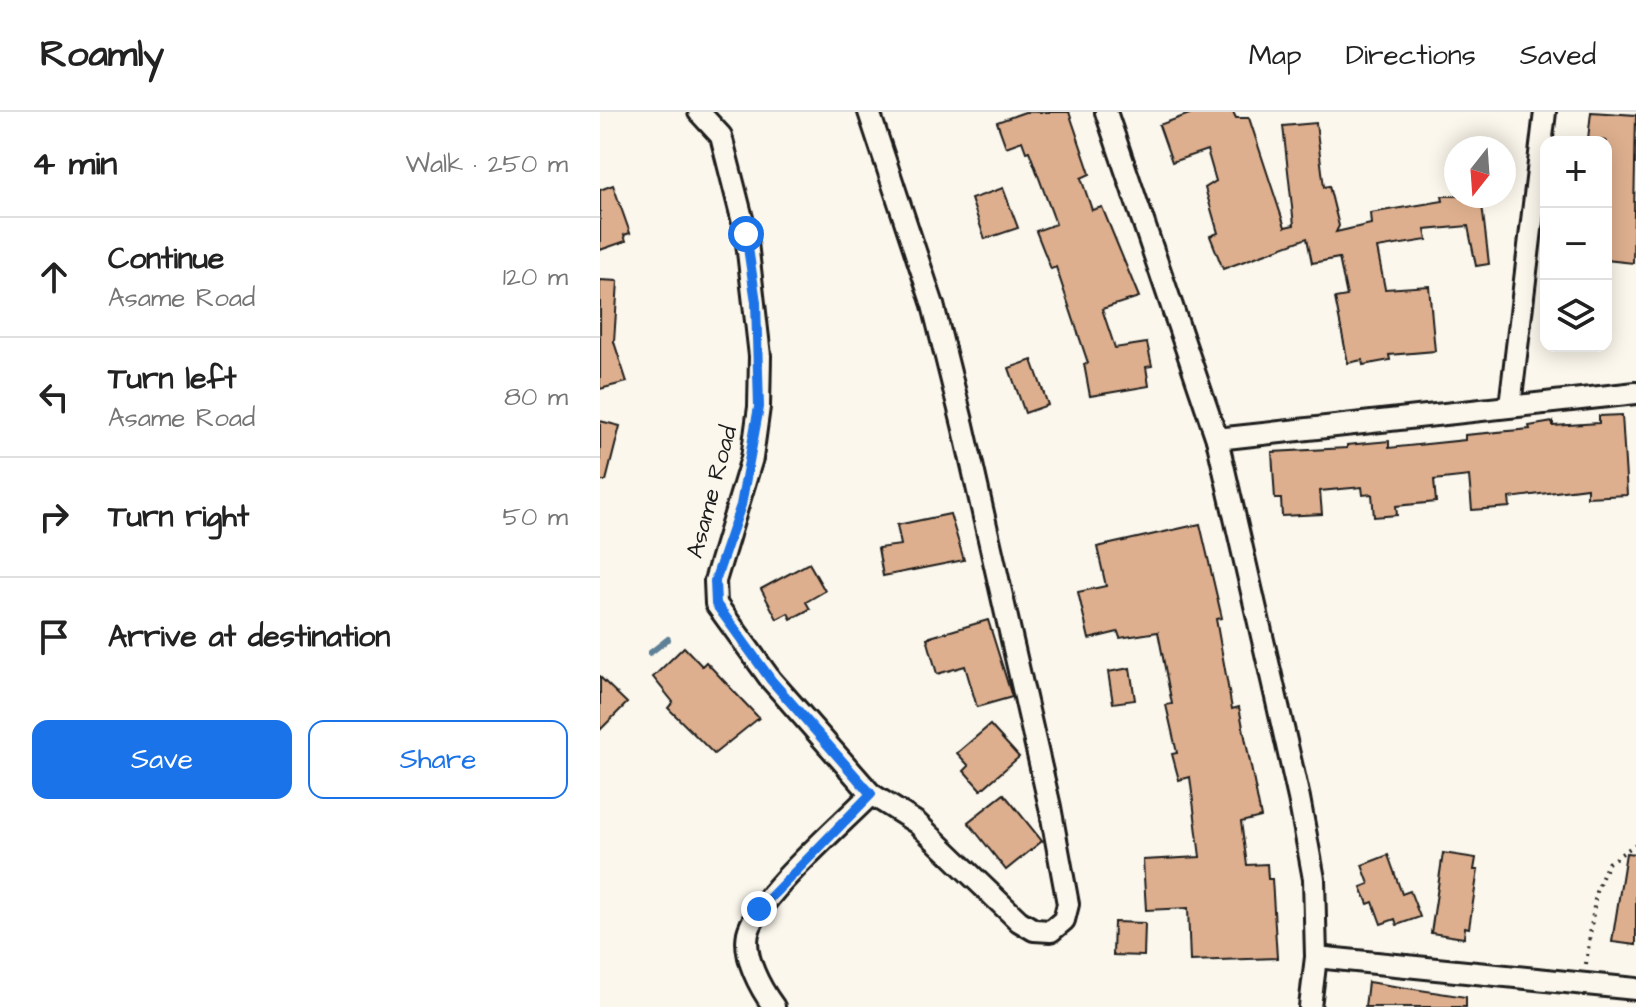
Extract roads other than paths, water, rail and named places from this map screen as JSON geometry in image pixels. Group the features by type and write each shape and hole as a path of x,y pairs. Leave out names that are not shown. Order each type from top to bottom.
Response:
{"street":[{"name":"Asame Road","path":"699,112 721,136 725,150 746,234 760,356 759,407 752,458 715,581 716,604 771,680 871,794 917,823 1019,921 1034,930 1051,931 1064,920 1068,904 1050,807 933,305 869,112"},
{"path":"1106,112 1217,439 1314,879 1316,957 1310,1007"},
{"path":"1510,406 1545,112"},
{"path":"1217,439 1636,393"},
{"path":"774,1007 750,961 748,934 759,909 871,794"},
{"path":"1316,957 1585,985 1622,995"}],"waterway":[{"path":"650,653 668,639"}]}
